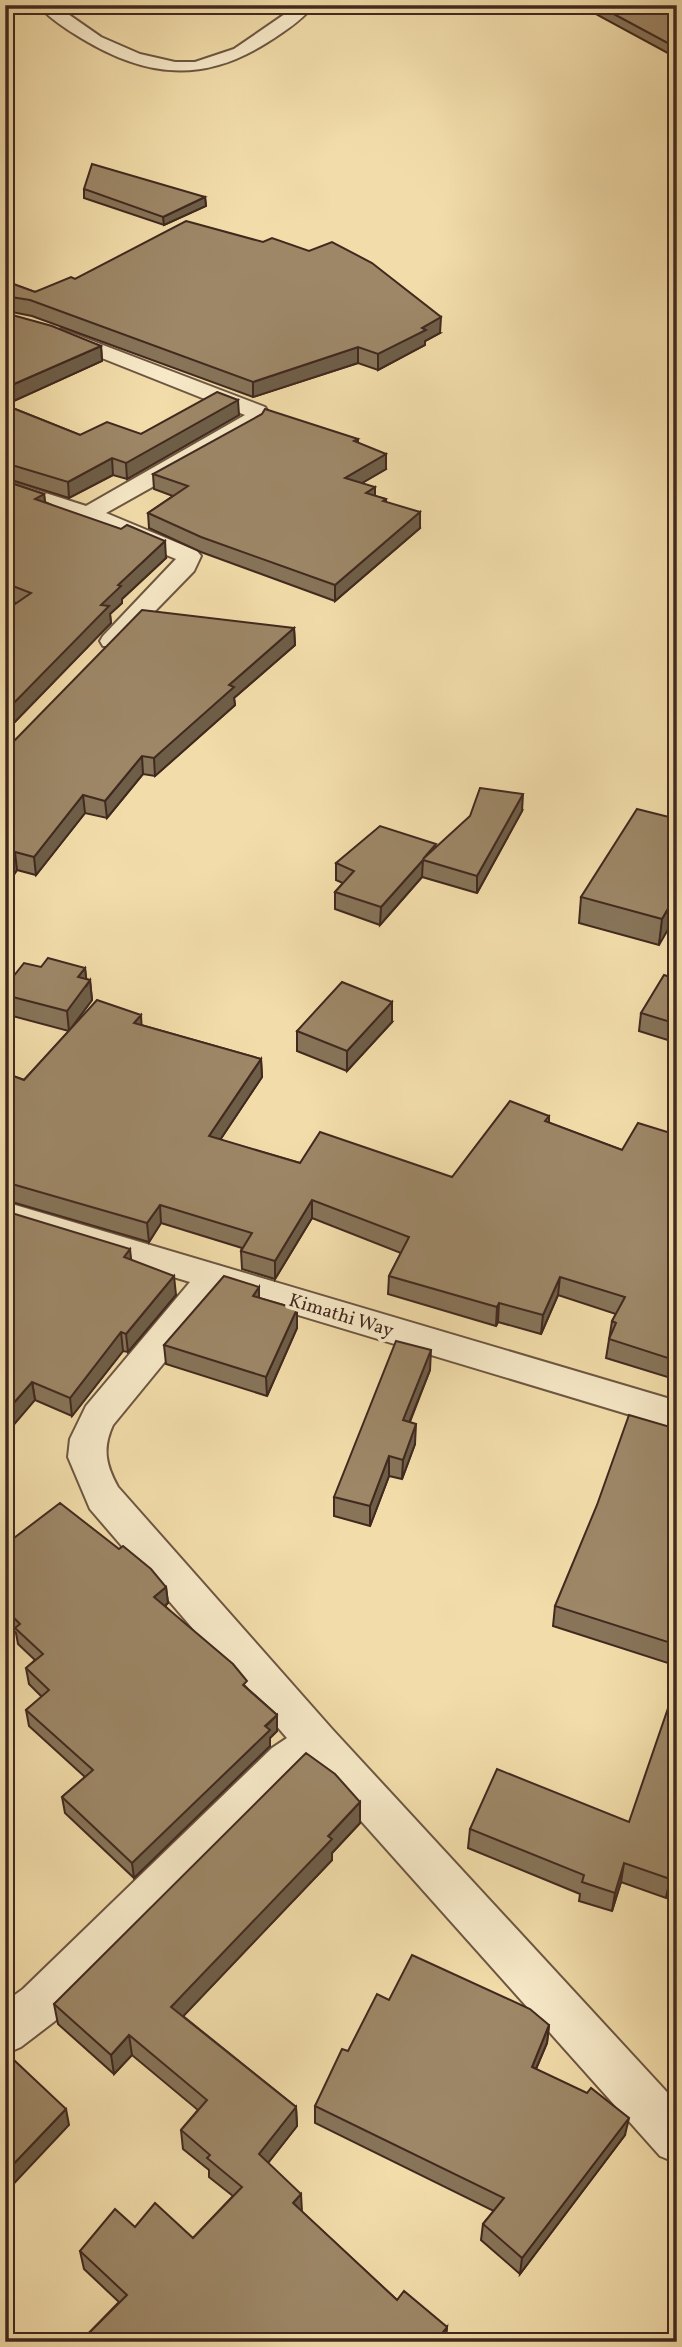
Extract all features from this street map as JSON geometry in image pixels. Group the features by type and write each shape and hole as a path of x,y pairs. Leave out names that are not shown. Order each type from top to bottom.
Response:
{"street":[{"path":"45,5 80,34 113,50 156,63 197,67 221,60 285,25 307,5"},
{"path":"37,326 257,412 253,421 88,514"},
{"path":"5,487 88,514 189,556 186,566 99,655"},
{"name":"Kimathi Way","path":"5,1214 677,1415"},
{"path":"213,1278 99,1416 86,1439 87,1464 104,1498 317,1742 677,2139"},
{"path":"5,2031 39,2005 78,1968 286,1761 317,1742"}],"building":[{"path":"597,5 677,5 677,48"},
{"path":"92,164 205,197 163,217 84,189"},
{"path":"186,221 263,242 272,238 309,251 332,242 372,263 441,317 422,328 426,330 378,354 358,347 253,382 30,300 11,297 5,299 5,281 35,292 71,277 75,279"},
{"path":"5,313 52,326 101,346 5,388"},
{"path":"217,392 238,400 126,463 112,458 68,482 5,463 5,405 80,435 107,422 141,434"},
{"path":"265,409 358,439 354,441 386,454 345,478 375,487 366,493 386,499 383,501 420,512 335,585 201,537 148,513 188,486 153,474 262,414"},
{"path":"5,481 44,494 35,499 121,529 127,525 165,541 118,585 121,586 101,605 109,606 5,712 5,611 31,593 5,583"},
{"path":"142,610 294,628 229,685 234,687 154,758 142,756 105,801 83,795 34,857 15,852 5,866 5,762 9,758 5,754 5,743 14,741"},
{"path":"480,788 523,794 477,876 423,860 381,907 335,892 354,871 336,863 380,826 436,844 423,859 470,816"},
{"path":"637,809 677,819 677,893 662,919 581,897"},
{"path":"48,958 85,968 78,977 90,980 67,1011 5,995 5,987 24,963 41,967"},
{"path":"664,975 677,979 677,1024 641,1013"},
{"path":"342,982 392,1002 347,1051 297,1031"},
{"path":"97,1000 141,1015 134,1023 261,1059 209,1136 300,1163 320,1132 452,1177 510,1101 549,1116 545,1121 622,1150 638,1123 677,1135 677,1361 609,1339 616,1323 612,1321 625,1297 560,1277 543,1315 499,1303 497,1307 389,1276 409,1237 312,1200 275,1261 241,1251 252,1233 160,1205 147,1223 5,1182 5,1073 24,1080"},
{"path":"5,1211 130,1249 124,1257 174,1276 126,1334 121,1332 70,1398 32,1382 5,1413"},
{"path":"224,1276 259,1287 253,1296 297,1309 266,1377 164,1345"},
{"path":"396,1341 431,1350 403,1420 416,1424 403,1460 389,1456 370,1506 334,1497"},
{"path":"629,1415 677,1429 677,1645 555,1606 597,1505"},
{"path":"60,1503 119,1549 123,1546 151,1569 166,1587 154,1597 233,1664 247,1681 243,1685 277,1715 265,1726 270,1730 132,1863 62,1797 93,1770 26,1710 49,1690 26,1668 43,1654 15,1628 20,1624 5,1609 5,1537 10,1541"},
{"path":"677,1682 677,1856 670,1879 624,1863 615,1893 582,1882 584,1875 470,1829 497,1769 629,1822"},
{"path":"306,1753 335,1774 360,1802 328,1836 332,1839 171,2007 296,2107 259,2154 301,2194 293,2203 397,2300 404,2291 447,2327 435,2342 80,2342 127,2295 80,2251 115,2209 135,2227 155,2203 193,2238 242,2187 207,2158 210,2155 181,2130 207,2100 129,2035 111,2055 54,2004"},
{"path":"412,1955 530,2009 549,2025 532,2067 587,2093 591,2088 629,2118 522,2258 483,2224 504,2198 315,2106 342,2049 348,2051 377,1994 389,2000"},
{"path":"15,2061 66,2109 5,2173 5,2071"}]}
